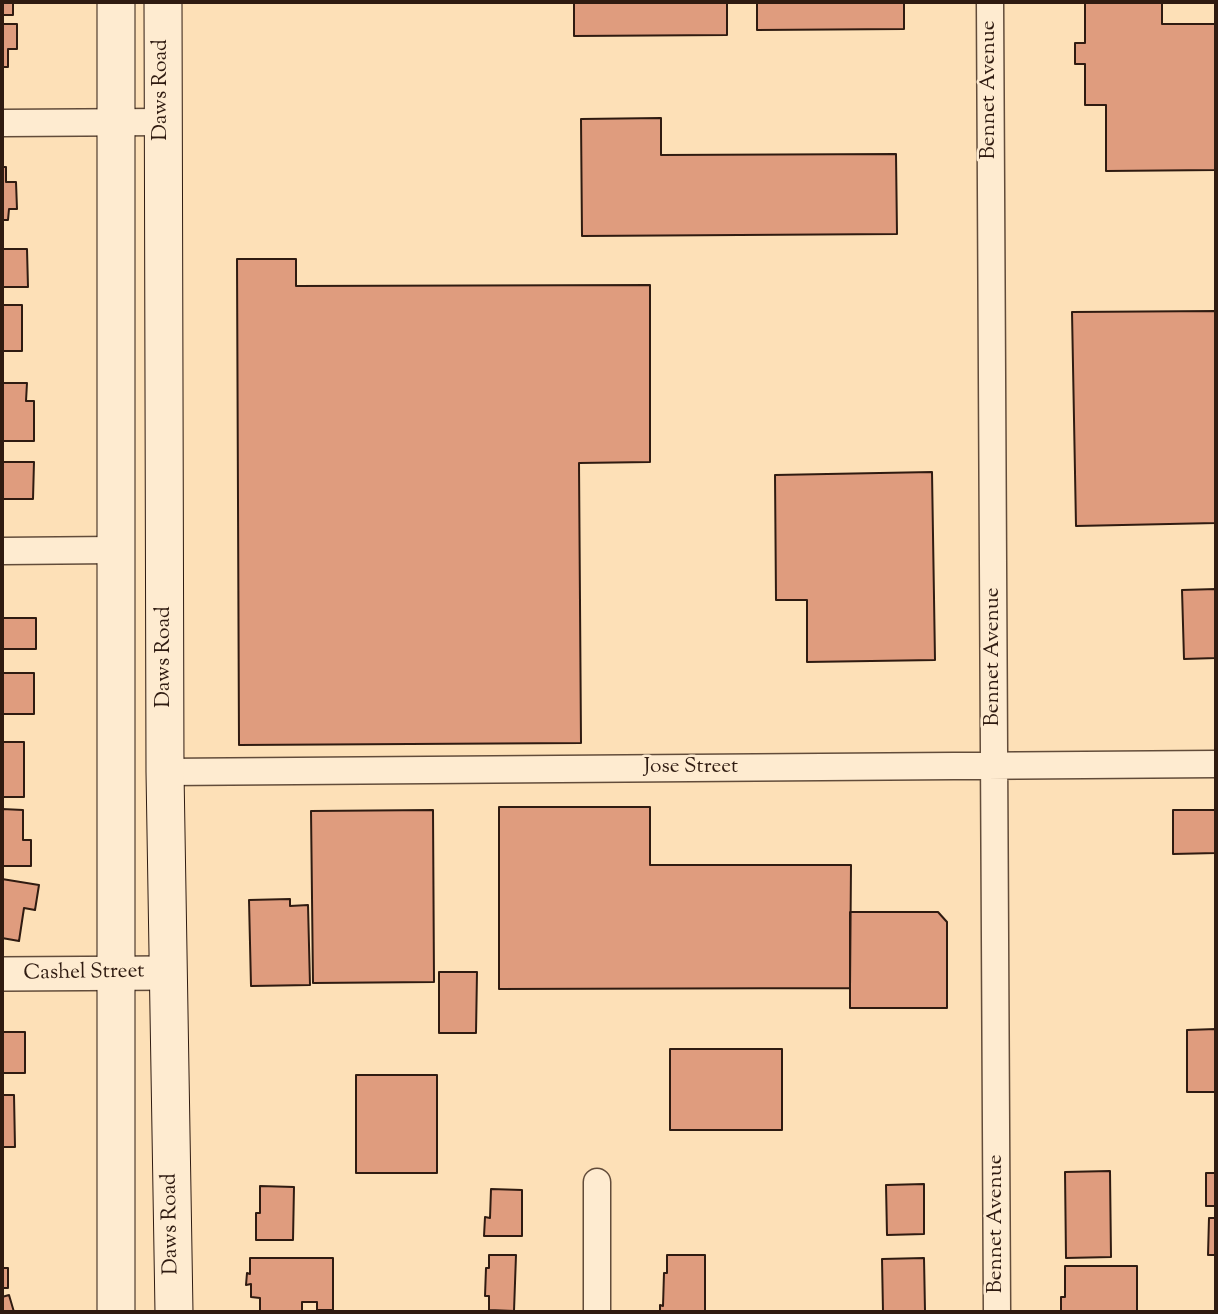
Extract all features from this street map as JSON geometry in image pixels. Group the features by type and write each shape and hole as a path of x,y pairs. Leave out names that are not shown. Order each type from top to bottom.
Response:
{"main road":[{"path":"116,2 116,1312"},
{"name":"Daws Road","path":"163,2 165,772 174,1312"}],"street":[{"name":"Bennet Avenue","path":"990,2 997,1312"},
{"path":"2,123 162,122"},
{"path":"2,551 116,550"},
{"name":"Jose Street","path":"165,772 1216,764"},
{"name":"Cashel Street","path":"2,974 167,973"},
{"path":"597,1182 597,1312"}],"building":[{"path":"2,2 13,2 13,15 2,15"},
{"path":"574,2 727,2 727,35 574,36"},
{"path":"757,2 904,2 904,29 757,30"},
{"path":"1085,2 1162,2 1162,24 1216,24 1216,170 1106,171 1106,105 1085,105 1085,64 1075,64 1075,43 1085,43"},
{"path":"2,24 17,24 17,49 8,49 8,67 2,67"},
{"path":"661,118 661,155 896,154 897,234 582,236 581,119"},
{"path":"2,167 6,167 6,182 16,182 17,209 9,209 8,220 2,220"},
{"path":"2,249 27,249 28,287 2,287"},
{"path":"237,259 296,259 296,286 650,285 650,462 579,463 581,743 239,745"},
{"path":"2,305 22,305 22,351 2,351"},
{"path":"1216,311 1216,523 1076,526 1072,312"},
{"path":"2,383 27,383 26,401 34,401 34,441 2,441"},
{"path":"2,462 34,462 33,499 2,499"},
{"path":"932,472 935,660 807,662 807,600 776,600 775,475"},
{"path":"1216,589 1216,658 1184,659 1182,590"},
{"path":"2,618 36,618 36,649 2,649"},
{"path":"2,673 34,673 34,714 2,714"},
{"path":"2,742 24,742 24,797 2,797"},
{"path":"499,807 650,807 650,865 851,865 850,988 499,989"},
{"path":"2,809 23,810 23,840 31,840 31,866 2,866"},
{"path":"433,810 434,982 313,983 311,811"},
{"path":"1173,810 1216,810 1216,853 1173,854"},
{"path":"2,879 39,885 35,910 24,908 19,941 2,938"},
{"path":"290,899 290,906 308,905 310,985 251,986 249,900"},
{"path":"850,912 938,912 947,922 947,1008 850,1008"},
{"path":"439,972 477,972 476,1033 439,1033"},
{"path":"1216,1029 1216,1092 1187,1092 1187,1030"},
{"path":"2,1032 25,1032 25,1073 2,1073"},
{"path":"670,1049 782,1049 782,1130 670,1130"},
{"path":"356,1075 437,1075 437,1173 356,1173"},
{"path":"2,1095 14,1095 15,1147 2,1147"},
{"path":"1110,1171 1111,1257 1066,1258 1065,1172"},
{"path":"1206,1173 1216,1173 1216,1206 1206,1206"},
{"path":"924,1184 924,1234 887,1235 886,1185"},
{"path":"260,1186 294,1187 293,1240 256,1240"},
{"path":"491,1189 522,1190 522,1236 484,1236 485,1217 490,1218"},
{"path":"1209,1218 1216,1218 1216,1255 1208,1255"},
{"path":"489,1255 516,1255 514,1311 489,1310 489,1296 485,1296"},
{"path":"667,1255 705,1255 705,1312 660,1312 660,1305 663,1306"},
{"path":"250,1258 333,1258 333,1310 317,1310 317,1302 302,1302 302,1311 260,1312 260,1298 251,1297 251,1284 246,1285 247,1273 250,1274"},
{"path":"924,1258 925,1311 883,1312 882,1259"},
{"path":"1065,1266 1137,1266 1137,1312 1061,1312 1061,1297 1065,1297"},
{"path":"2,1268 8,1268 8,1288 2,1288"},
{"path":"9,1295 14,1312 2,1312 2,1297"}]}
